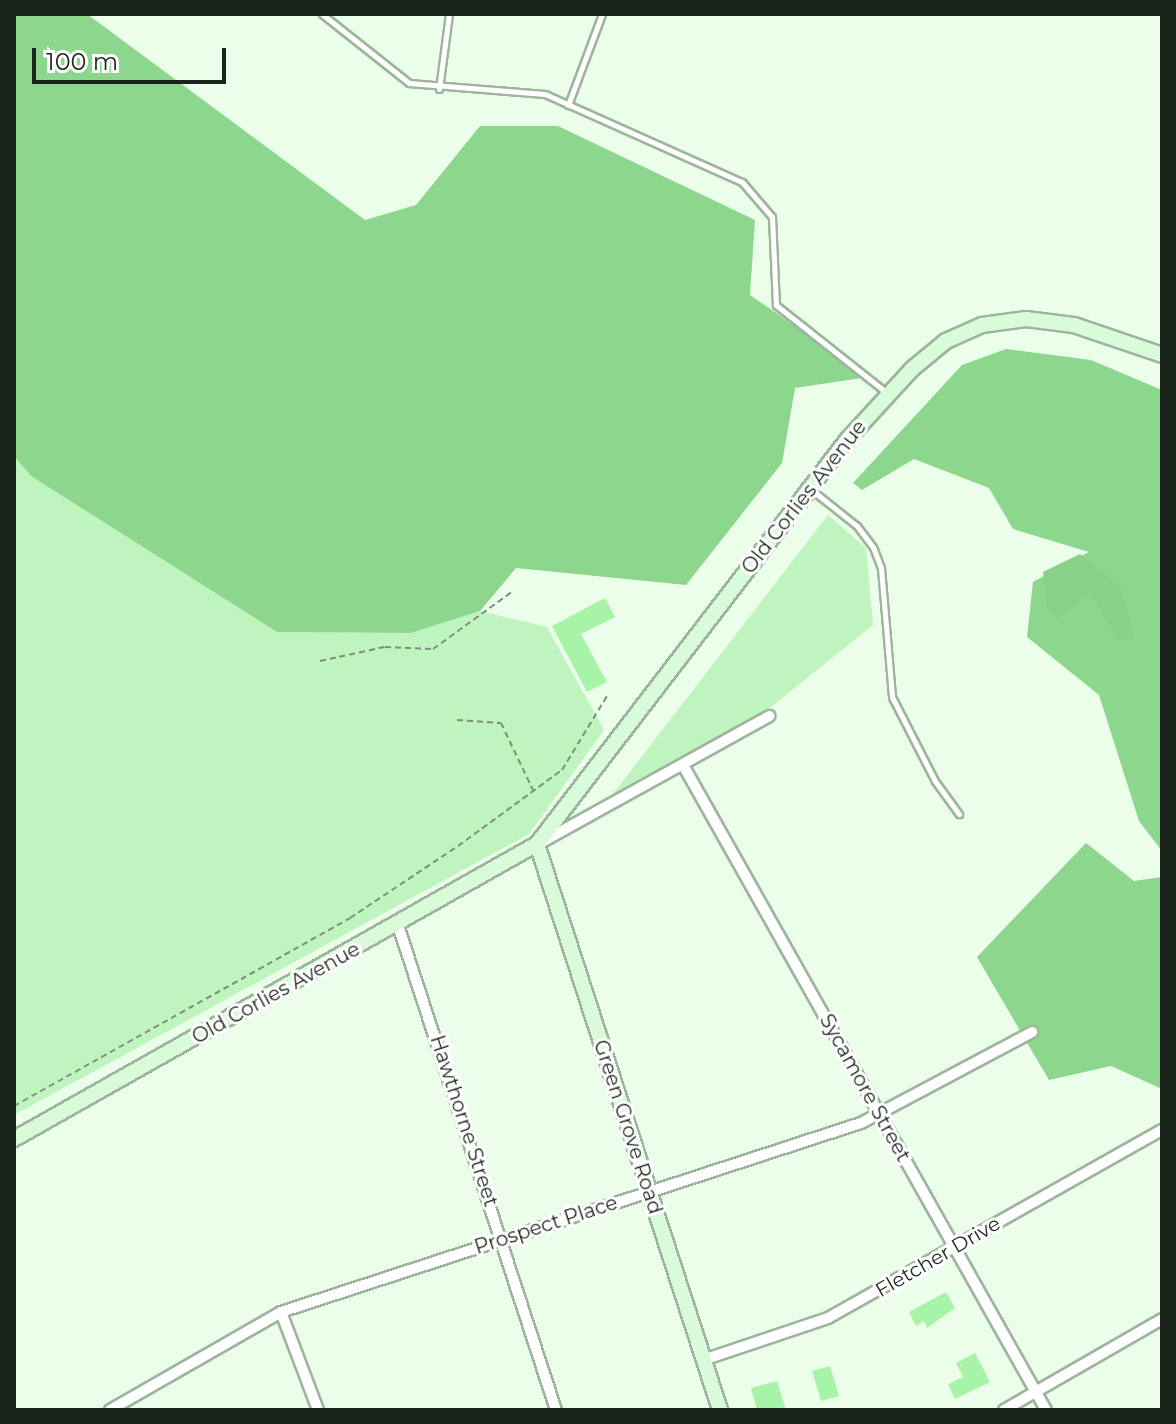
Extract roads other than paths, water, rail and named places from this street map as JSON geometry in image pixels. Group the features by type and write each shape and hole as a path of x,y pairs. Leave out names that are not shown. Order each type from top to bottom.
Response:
{"street":[{"name":"Old Corlies Avenue","path":"537,844 809,488 888,393 946,341 998,321 1074,325 1162,355"},
{"name":"Old Corlies Avenue","path":"14,1139 769,716"},
{"name":"Sycamore Street","path":"683,765 1046,1410"},
{"name":"Green Grove Road","path":"537,844 720,1410"},
{"name":"Hawthorne Street","path":"398,925 556,1410"},
{"name":"Prospect Place","path":"110,1410 281,1312 880,1115 1032,1032"},
{"name":"Fletcher Drive","path":"703,1360 828,1318 1162,1130"},
{"path":"281,1312 318,1410"},
{"path":"1004,1410 1162,1319"}],"lane":[{"path":"322,14 409,83 439,89 545,94 742,182 772,217 776,305 888,393"},
{"path":"439,89 449,14"},
{"path":"568,105 602,14"},
{"path":"809,488 857,526 873,547 881,568 892,697 935,781 959,814"}]}
